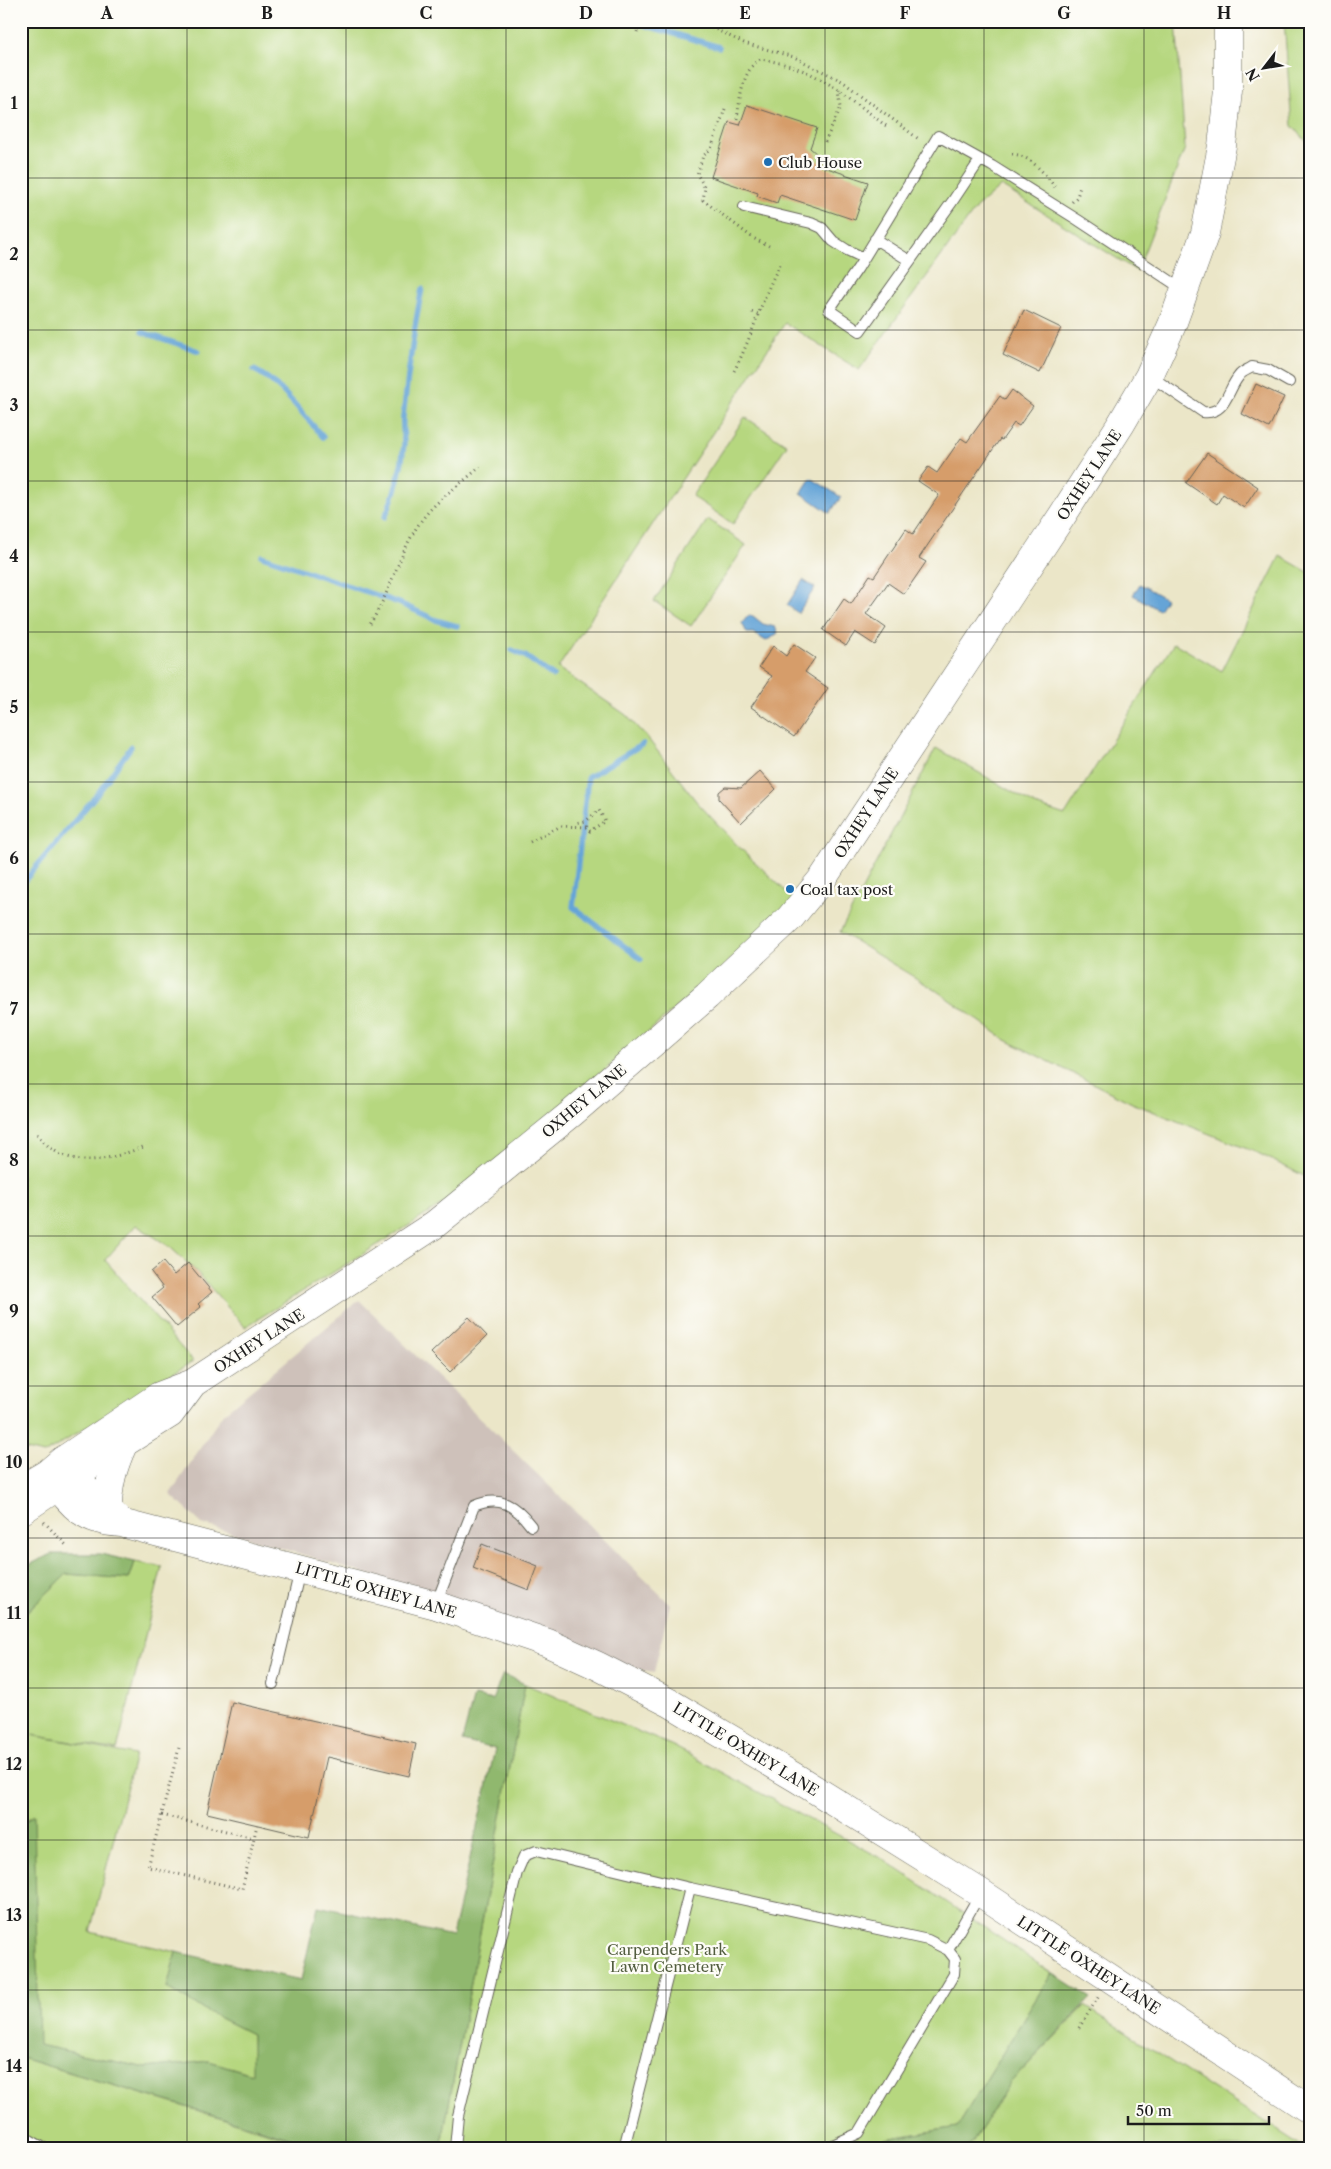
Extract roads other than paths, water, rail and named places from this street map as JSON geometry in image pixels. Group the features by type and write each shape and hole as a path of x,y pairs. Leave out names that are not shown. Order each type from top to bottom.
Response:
{"main road":[{"name":"OXHEY LANE","path":"31,1515 60,1474 159,1396 193,1384 434,1225 594,1093 707,996 790,918 828,870 1062,516 1121,424 1149,376 1172,325 1205,233 1222,146 1228,92 1228,21"},
{"name":"OXHEY LANE","path":"21,1489 60,1474 123,1445 170,1414 193,1384"},
{"path":"114,1516 108,1483 112,1468 123,1445"},
{"name":"LITTLE OXHEY LANE","path":"60,1474 114,1516 436,1605 548,1643 598,1666 662,1699 798,1779 980,1893 1310,2110"}],"lane":[{"path":"980,160 860,331 829,310 876,239 938,136 980,160 1078,220 1184,290"},
{"path":"744,207 810,223 822,228 833,241 864,258"},
{"path":"876,239 910,261"},
{"path":"1149,376 1203,412 1212,413 1221,408 1239,376 1252,367 1268,370 1288,382"},
{"path":"436,1605 474,1506 493,1500 509,1505 522,1514 531,1526"},
{"path":"273,1684 301,1569"},
{"path":"455,2148 458,2116 517,1872 524,1856 536,1851 690,1888 928,1940 948,1950 955,1959 954,1974 859,2133 826,2148"},
{"path":"624,2148 690,1888"},
{"path":"948,1950 980,1893"},
{"path":"24,2141 44,2148"}],"water":[{"path":"811,478 841,497 830,513 801,493"},
{"path":"803,580 815,588 798,613 787,605"},
{"path":"1140,584 1166,599 1159,610 1133,595"},
{"path":"749,615 763,624 775,627 778,633 766,641 753,633 747,633 742,623"}],"waterway":[{"path":"631,21 719,47"},
{"path":"385,517 395,491 402,463 405,401 413,337 422,289"},
{"path":"142,332 199,351"},
{"path":"254,370 282,390 323,437"},
{"path":"262,556 399,603 436,620 457,626"},
{"path":"512,650 525,656 553,676"},
{"path":"641,959 573,907 588,777 643,744"},
{"path":"21,885 98,793 131,747"}],"place":[{"name":"Club House","path":"768,162"},
{"name":"Coal tax post","path":"790,889"}],"park label":[{"name":"Carpenders Park Lawn Cemetery","path":"667,1958"}]}
